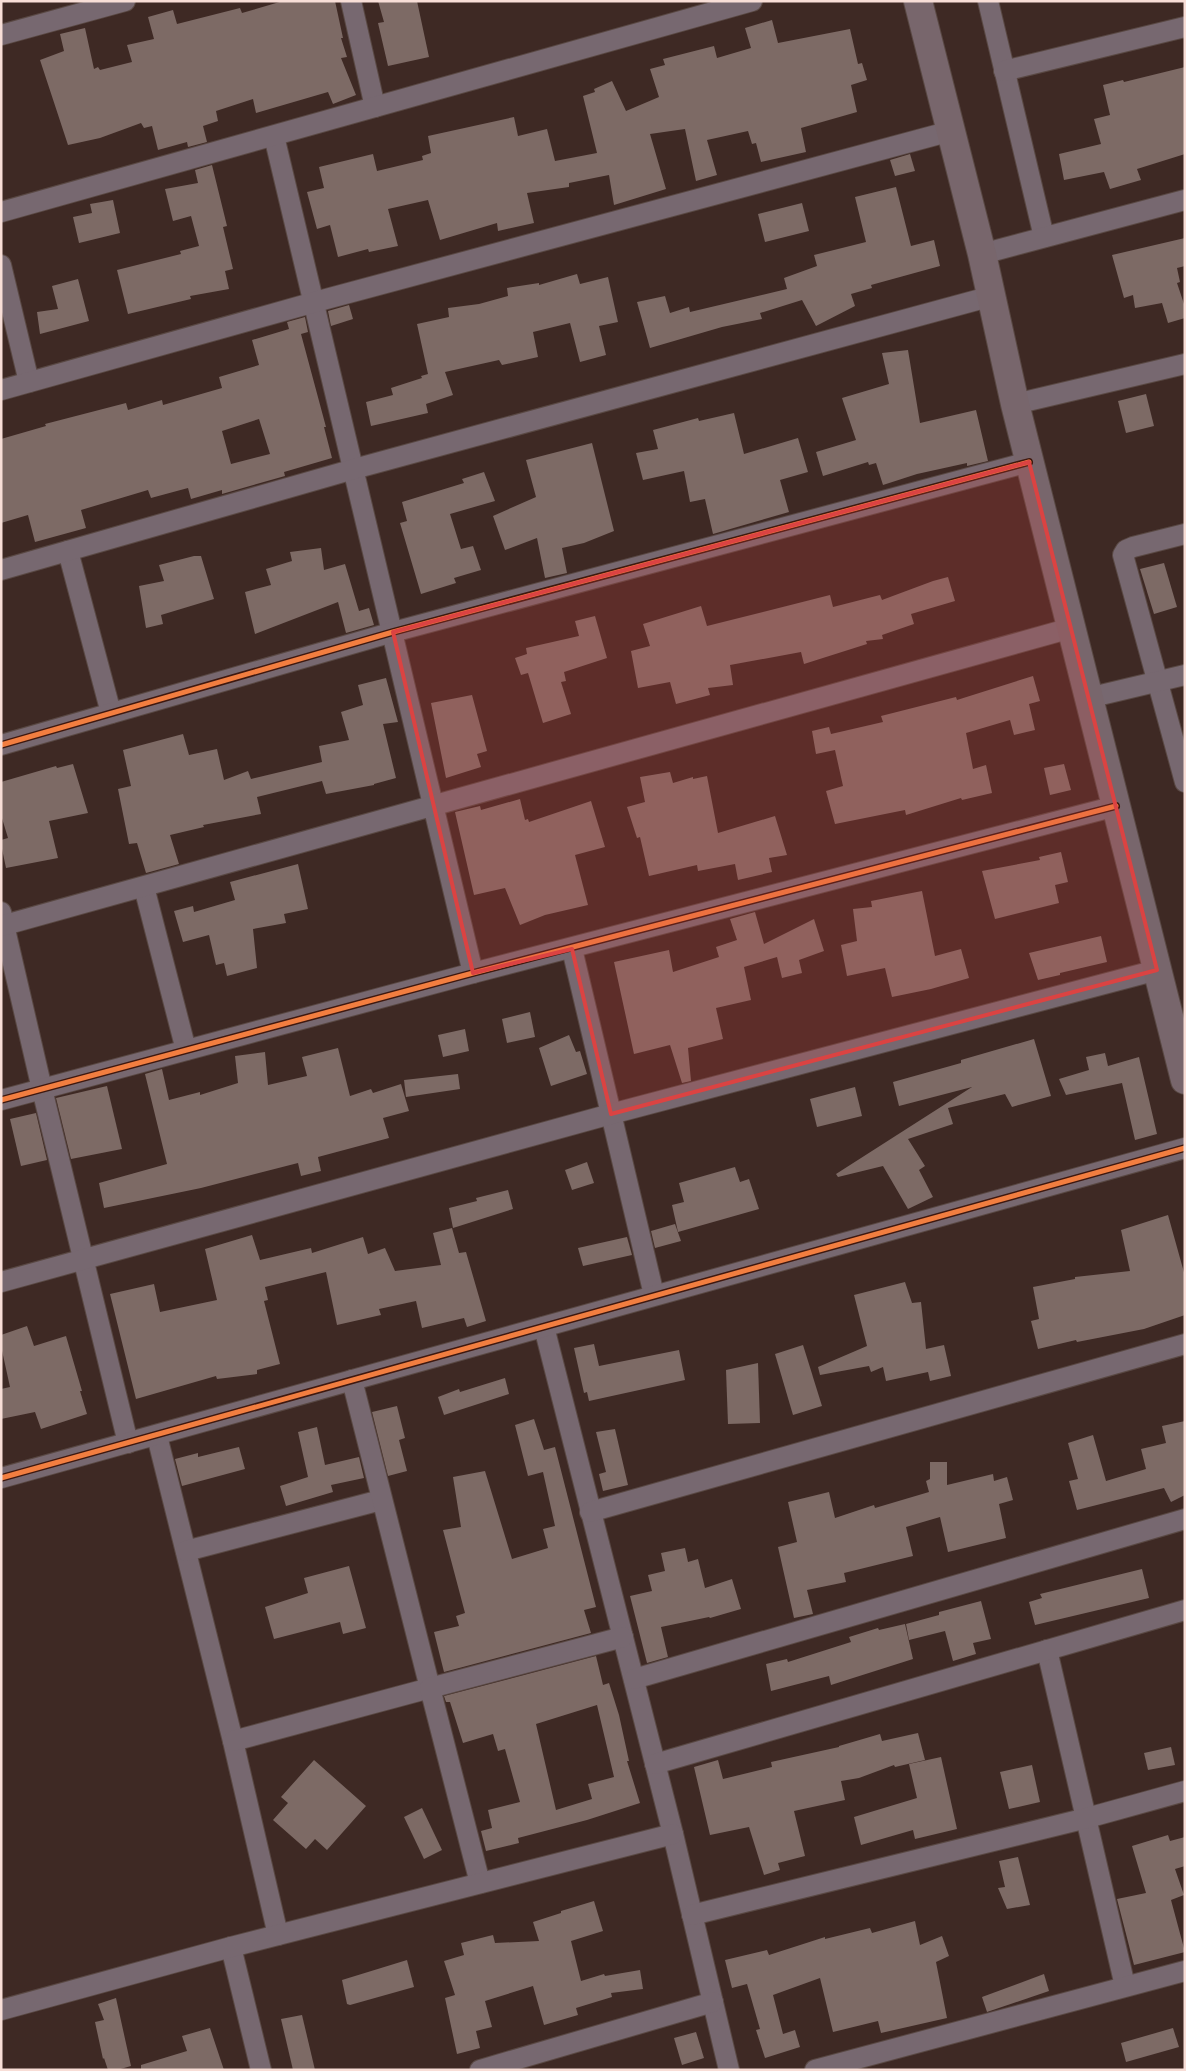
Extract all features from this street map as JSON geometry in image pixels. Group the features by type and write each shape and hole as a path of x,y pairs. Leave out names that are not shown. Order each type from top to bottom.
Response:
{"highway":[{"path":"918,1 982,254 1014,404 1185,1080"}],"street":[{"path":"1,35 125,1"},
{"path":"351,1 375,107"},
{"path":"1,212 752,1"},
{"path":"988,1 1044,237"},
{"path":"1004,71 1185,27"},
{"path":"1,390 314,302 951,130"},
{"path":"274,136 473,973"},
{"path":"982,254 1185,200"},
{"path":"1,265 29,382"},
{"path":"1,570 354,469 992,296"},
{"path":"1014,404 1185,364"},
{"path":"1,745 393,632 1029,462"},
{"path":"1185,534 1133,547 1126,550 1123,555 1185,782"},
{"path":"68,551 110,713"},
{"path":"128,1443 2,921 144,887 433,804 1071,628"},
{"path":"1088,698 1185,675"},
{"path":"1,1100 473,973 1116,806"},
{"path":"144,887 186,1050"},
{"path":"572,948 654,1295"},
{"path":"1,1282 611,1114 1157,970"},
{"path":"1,1478 1185,1148"},
{"path":"544,1327 673,1834 729,2070"},
{"path":"590,1512 1185,1344"},
{"path":"352,1380 480,1883"},
{"path":"156,1436 233,1741 278,1935"},
{"path":"186,1552 381,1500"},
{"path":"634,1679 1185,1519"},
{"path":"655,1764 1185,1610"},
{"path":"233,1741 623,1637"},
{"path":"1047,1650 1125,1986"},
{"path":"692,1915 1087,1818 1185,1791"},
{"path":"1,2010 231,1947 673,1834"},
{"path":"231,1947 261,2070"},
{"path":"815,2070 1185,1971"},
{"path":"480,2070 713,2002"}],"highlighted area":[{"path":"1029,462 1157,970 611,1114 572,949 473,973 393,632"}],"building":[{"path":"283,1 335,1 343,38 341,38 347,57 341,58 356,95 333,104 328,92 256,113 253,99 216,111 218,121 203,126 207,142 188,147 187,142 158,150 152,126 144,128 141,123 100,138 68,145 40,60 64,51 60,34 85,28 94,69 98,67 100,70 132,62 127,45 154,39 148,17 173,10 177,24 240,8 242,13"},
{"path":"378,1 417,1 429,57 388,66 378,23 384,22"},
{"path":"772,20 778,43 850,29 858,64 862,63 867,80 851,85 857,112 801,128 806,152 761,162 756,143 752,144 748,131 707,140 717,175 696,181 685,129 650,134 666,189 614,205 609,175 569,183 569,187 527,193 534,223 498,231 497,223 440,240 428,200 388,209 398,246 369,252 368,249 338,257 330,225 317,229 307,192 324,188 319,167 373,154 377,171 423,160 422,156 431,153 428,136 514,117 518,136 547,129 555,161 597,153 583,96 595,92 594,89 612,81 626,111 659,97 650,69 665,65 663,59 714,46 717,58 751,48 745,28"},
{"path":"1185,67 1185,154 1137,169 1141,180 1110,189 1104,172 1064,180 1059,154 1101,144 1094,119 1110,115 1103,85 1123,80 1124,82"},
{"path":"910,154 915,171 895,176 890,160"},
{"path":"212,165 227,226 223,227 233,269 225,271 229,289 190,296 191,299 128,314 117,270 181,254 180,251 199,246 191,216 173,221 165,189 198,183 195,170"},
{"path":"896,187 911,246 934,240 940,266 871,285 872,288 851,294 855,306 816,326 802,300 760,313 762,319 722,327 650,348 637,302 665,296 670,313 689,307 690,312 787,289 784,278 817,266 814,255 866,242 855,197"},
{"path":"113,200 120,233 79,243 73,217 92,213 90,204"},
{"path":"802,203 809,231 765,242 758,214"},
{"path":"1185,238 1185,266 1177,268 1180,282 1177,283 1185,307 1185,318 1168,323 1162,303 1135,308 1133,295 1124,298 1112,255"},
{"path":"577,274 580,284 608,277 618,322 599,326 606,355 580,362 570,323 533,332 538,357 502,365 499,360 445,372 453,395 426,404 428,413 371,426 366,402 393,395 391,388 422,378 421,376 428,374 417,324 449,317 448,308 479,304 508,296 507,288 539,283 539,285"},
{"path":"78,279 89,321 40,334 37,312 58,309 52,286"},
{"path":"349,305 353,319 331,326 328,311"},
{"path":"305,317 308,332 301,334 326,427 324,427 332,458 284,472 285,476 222,494 222,490 191,499 188,488 151,498 148,490 81,510 86,528 35,542 28,515 1,523 1,439 46,426 45,424 126,403 128,410 162,400 163,405 222,388 219,377 259,365 252,340 289,329 287,322","holes":["259,419 270,454 231,464 222,431"]},
{"path":"908,350 920,423 976,410 988,461 967,466 967,463 917,474 883,485 876,463 869,465 868,462 823,476 816,452 856,440 842,398 889,384 882,353"},
{"path":"1146,394 1154,426 1126,433 1118,401"},
{"path":"734,413 744,454 798,438 808,472 780,480 789,512 713,534 705,499 690,502 684,471 643,480 636,453 658,449 653,430 698,418 699,421"},
{"path":"592,443 614,531 584,543 562,548 567,573 545,578 537,538 505,550 493,516 536,497 526,460"},
{"path":"484,472 495,501 450,514 461,549 473,546 481,570 454,578 456,583 421,594 400,523 407,521 402,502 464,483 462,479"},
{"path":"321,548 324,570 345,564 359,611 369,608 374,625 346,633 338,602 255,634 245,592 271,585 266,569 292,561 290,552"},
{"path":"201,556 214,599 161,615 163,624 146,628 139,586 164,581 159,565"},
{"path":"1164,563 1177,607 1154,614 1140,569"},
{"path":"948,577 955,601 911,614 914,624 882,635 883,639 866,641 867,644 804,664 801,652 730,665 733,685 708,688 710,695 676,704 670,682 638,688 631,651 650,646 643,624 701,606 707,626 830,595 833,607 880,595 882,600"},
{"path":"595,616 607,658 564,672 566,681 561,682 571,714 543,723 528,673 521,675 515,658 527,654 526,648 579,636 575,621"},
{"path":"1033,676 1040,701 1029,704 1035,730 1014,735 1010,720 966,733 973,769 986,765 992,793 962,800 961,798 906,815 905,810 835,824 826,791 843,786 835,750 816,754 812,731 829,727 831,734 883,722 881,716 956,697 957,700"},
{"path":"386,678 398,722 383,724 396,778 374,785 326,794 322,781 257,797 261,814 203,825 204,827 170,835 179,864 146,873 137,843 129,844 118,789 131,786 123,750 183,734 189,755 217,749 224,780 248,771 251,779 322,762 319,746 349,740 341,712 363,705 358,685"},
{"path":"472,695 487,751 477,754 481,767 446,778 431,703"},
{"path":"73,764 88,813 49,821 58,858 6,868 1,840 8,838 1,815 1,782 56,766 57,768"},
{"path":"1064,764 1071,790 1050,795 1044,768"},
{"path":"670,772 673,783 693,777 693,779 707,776 718,833 775,816 787,855 769,858 772,872 738,880 735,864 698,871 697,865 649,876 640,837 637,838 627,807 645,802 640,777"},
{"path":"520,799 525,820 528,819 529,822 591,801 605,847 575,855 588,905 545,915 520,925 505,888 474,895 455,812 480,806 481,810"},
{"path":"1061,852 1068,882 1055,885 1059,903 995,919 982,871 1040,860 1039,857"},
{"path":"298,864 308,909 284,914 286,923 253,929 257,968 227,976 224,963 216,965 209,935 183,942 174,911 193,906 194,912 235,900 230,882"},
{"path":"922,891 935,956 961,949 969,978 931,989 892,997 885,968 847,976 841,945 857,941 853,909 872,907 871,901"},
{"path":"755,912 764,944 814,919 824,951 799,960 802,973 782,978 777,957 744,967 751,1000 716,1008 723,1039 688,1048 691,1081 682,1083 670,1045 634,1054 614,962 669,950 673,972 719,957 716,947 737,940 730,919"},
{"path":"1101,936 1107,962 1038,980 1029,953"},
{"path":"530,1012 535,1037 507,1043 502,1019"},
{"path":"465,1029 469,1051 443,1057 438,1035"},
{"path":"569,1035 576,1052 580,1051 587,1074 551,1086 539,1048"},
{"path":"1034,1039 1051,1096 1012,1107 1005,1094 948,1108 953,1124 908,1139 925,1166 919,1170 933,1197 908,1209 883,1166 838,1177 836,1174 972,1087 899,1106 893,1082 961,1063 961,1060"},
{"path":"338,1048 350,1096 371,1089 373,1093 401,1084 409,1111 383,1118 389,1138 318,1157 321,1171 301,1176 298,1163 201,1188 104,1208 99,1183 167,1164 145,1074 162,1069 169,1100 200,1092 200,1095 238,1083 235,1056 265,1052 268,1085 307,1076 302,1057"},
{"path":"1105,1053 1108,1066 1139,1057 1157,1134 1135,1140 1122,1083 1066,1095 1059,1079 1089,1070 1086,1057"},
{"path":"458,1074 460,1089 406,1097 404,1080"},
{"path":"107,1086 122,1149 71,1159 56,1098"},
{"path":"855,1087 862,1116 817,1127 810,1099"},
{"path":"36,1113 47,1160 21,1166 10,1119"},
{"path":"587,1162 594,1183 572,1190 565,1170"},
{"path":"735,1167 740,1182 749,1179 759,1209 678,1232 672,1205 684,1202 679,1183"},
{"path":"508,1190 513,1209 453,1228 449,1208 477,1201 476,1198"},
{"path":"1168,1215 1185,1276 1185,1315 1144,1329 1077,1342 1076,1340 1038,1349 1031,1321 1039,1319 1033,1287 1075,1279 1075,1277 1130,1271 1121,1230"},
{"path":"675,1224 681,1241 655,1248 651,1231"},
{"path":"452,1228 459,1253 466,1252 486,1321 467,1327 464,1318 422,1328 416,1301 379,1309 381,1315 337,1325 326,1272 265,1287 268,1300 264,1301 280,1364 257,1370 257,1374 217,1379 216,1376 136,1399 110,1294 154,1284 160,1312 217,1300 205,1249 252,1235 260,1260 311,1248 312,1253 363,1237 368,1254 385,1248 395,1271 441,1265 433,1233"},
{"path":"627,1237 632,1255 583,1266 578,1248"},
{"path":"905,1282 912,1303 921,1302 926,1349 944,1345 951,1376 930,1381 928,1372 886,1381 883,1367 871,1372 869,1366 820,1375 818,1367 867,1346 854,1295"},
{"path":"27,1326 34,1346 66,1336 87,1414 41,1429 35,1412 1,1419 1,1389 10,1387 1,1346 1,1335"},
{"path":"594,1344 599,1366 679,1350 685,1380 589,1401 587,1392 584,1393 574,1348"},
{"path":"803,1345 822,1406 793,1415 775,1354"},
{"path":"758,1363 760,1423 728,1424 726,1370"},
{"path":"505,1378 509,1394 444,1415 438,1397 459,1389 460,1392"},
{"path":"397,1406 405,1438 399,1440 407,1471 388,1476 372,1412"},
{"path":"534,1419 544,1450 555,1447 596,1607 584,1610 591,1633 444,1672 434,1632 459,1626 456,1616 465,1613 443,1530 461,1527 453,1477 485,1471 512,1559 548,1548 543,1529 555,1526 543,1472 528,1476 515,1425"},
{"path":"1185,1421 1185,1495 1171,1502 1164,1488 1077,1510 1069,1481 1078,1479 1068,1443 1093,1435 1106,1481 1146,1469 1141,1449 1166,1443 1162,1426"},
{"path":"317,1427 325,1465 359,1457 364,1478 331,1485 333,1492 286,1506 280,1486 308,1477 298,1432"},
{"path":"615,1429 628,1485 603,1491 599,1474 606,1472 596,1432"},
{"path":"239,1447 245,1469 182,1486 175,1459 198,1453 198,1457"},
{"path":"930,1462 947,1462 947,1485 993,1474 994,1481 1007,1477 1013,1500 999,1504 1006,1538 948,1552 940,1517 906,1527 913,1556 844,1573 846,1582 807,1590 813,1614 794,1618 778,1547 797,1542 788,1502 829,1492 835,1518 874,1505 875,1508 929,1492 926,1481 930,1479"},
{"path":"685,1548 688,1562 698,1559 705,1588 732,1579 741,1609 710,1618 661,1627 668,1657 647,1663 630,1596 652,1591 648,1575 665,1571 661,1553"},
{"path":"349,1566 366,1628 343,1634 340,1622 274,1639 265,1607 308,1593 304,1578"},
{"path":"1142,1569 1149,1598 1035,1625 1029,1602 1042,1598 1040,1594"},
{"path":"981,1601 991,1639 973,1643 976,1654 953,1661 945,1631 909,1640 906,1624 939,1615 939,1612"},
{"path":"905,1624 913,1659 831,1685 829,1676 771,1691 766,1664 787,1659 788,1662 851,1642 849,1637 878,1628 879,1630"},
{"path":"596,1656 603,1685 609,1683 619,1715 629,1761 627,1761 640,1803 587,1820 518,1838 519,1843 486,1851 481,1831 492,1828 488,1810 520,1802 505,1749 498,1751 493,1734 463,1743 450,1702 446,1702 444,1696","holes":["597,1705 614,1777 588,1784 592,1799 556,1810 536,1724"]},
{"path":"918,1733 925,1760 895,1767 894,1765 859,1778 841,1781 845,1800 794,1811 805,1856 778,1863 780,1870 764,1875 749,1827 710,1835 694,1767 718,1760 723,1779 772,1767 771,1762 839,1747 880,1734 882,1741"},
{"path":"1171,1747 1175,1765 1148,1770 1144,1753"},
{"path":"941,1757 957,1829 915,1839 913,1830 861,1845 854,1817 917,1798 909,1764"},
{"path":"314,1760 366,1806 327,1850 315,1839 306,1849 273,1820 288,1803 281,1797"},
{"path":"1032,1765 1040,1802 1009,1809 1000,1772"},
{"path":"422,1808 442,1850 424,1859 404,1817"},
{"path":"1168,1835 1170,1841 1185,1837 1185,1866 1175,1869 1184,1895 1171,1900 1185,1952 1134,1965 1117,1899 1146,1893 1132,1846"},
{"path":"1018,1857 1030,1905 1007,1909 998,1888 1005,1887 999,1861"},
{"path":"594,1901 603,1931 571,1941 581,1981 604,1974 605,1976 640,1970 643,1989 611,1993 612,1997 576,2008 578,2015 544,2025 533,1986 485,2001 492,2027 476,2031 480,2048 457,2054 445,1998 455,1995 444,1961 464,1955 461,1943 493,1935 495,1943 539,1941 533,1922"},
{"path":"915,1921 920,1945 942,1936 949,1956 936,1962 947,2018 881,2033 878,2021 833,2032 820,1978 773,1995 783,2034 795,2030 800,2047 765,2058 756,2030 760,2029 747,1984 732,1988 725,1960 767,1950 769,1955 825,1937 825,1939 870,1928 872,1933"},
{"path":"407,1960 414,1987 350,2005 347,2004 342,1980"},
{"path":"1044,1974 1049,1991 987,2012 982,1997"},
{"path":"116,1998 131,2066 117,2070 108,2070 103,2059 95,2022 104,2020 98,2004"},
{"path":"302,2015 315,2070 293,2070 281,2019"},
{"path":"210,2028 224,2070 141,2070 141,2065 187,2051 182,2036"},
{"path":"1173,2028 1179,2047 1126,2062 1121,2043"},
{"path":"696,2032 704,2058 682,2065 674,2038"}],"cycle path":[{"path":"1,745 393,632 1029,462"},
{"path":"1,1100 473,973 1116,806"},
{"path":"1,1478 1185,1148"}]}
